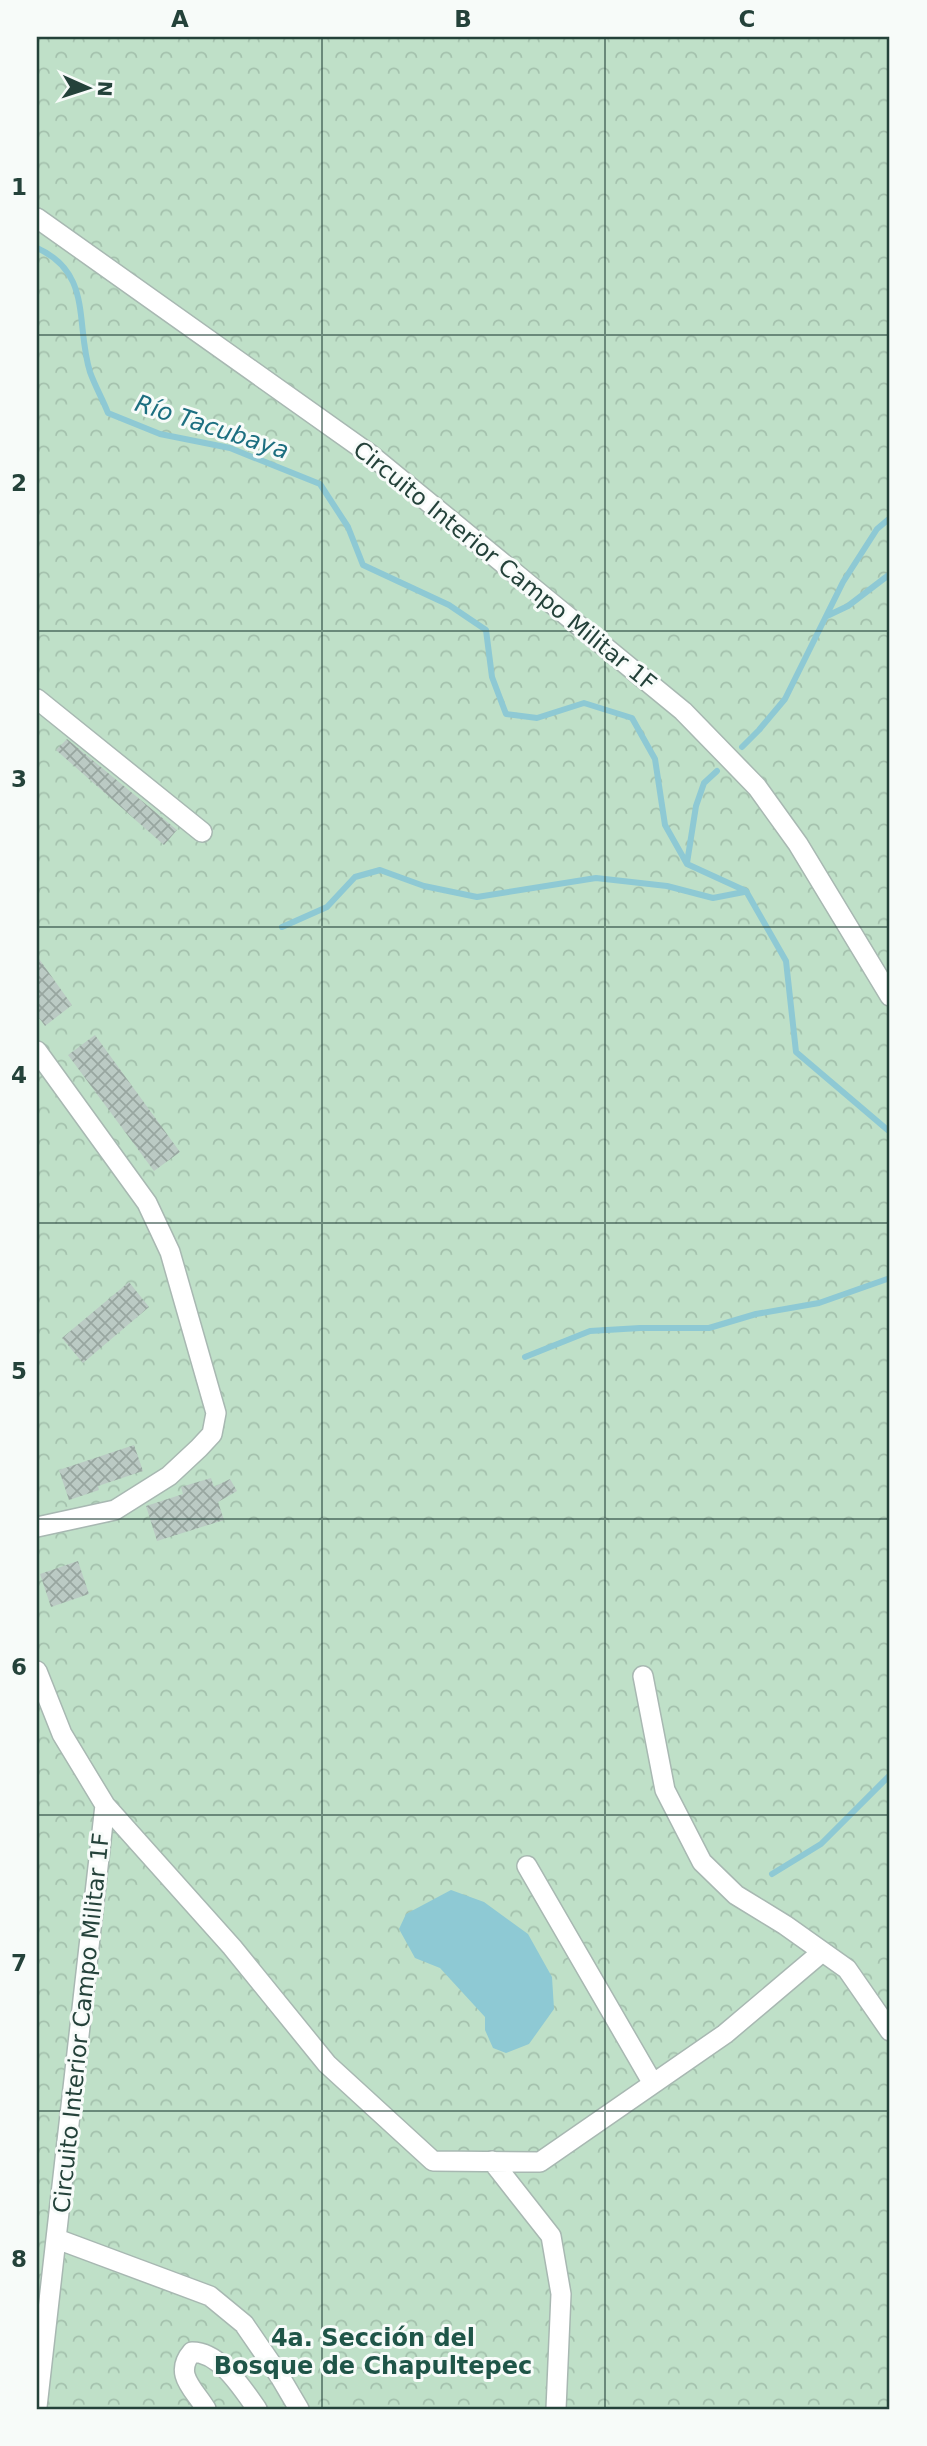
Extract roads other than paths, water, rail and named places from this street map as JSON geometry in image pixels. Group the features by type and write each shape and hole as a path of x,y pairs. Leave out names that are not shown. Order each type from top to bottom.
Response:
{"street":[{"name":"Circuito Interior Campo Militar 1F","path":"37,218 371,455 683,711 757,787 798,844 890,996"},
{"path":"37,699 202,832"},
{"path":"37,1051 147,1203 170,1252 216,1413 212,1434 169,1476 115,1510 37,1527"},
{"name":"Circuito Interior Campo Militar 1F","path":"37,1671 62,1734 105,1805 232,1947 327,2064 433,2161 540,2162 724,2034 822,1952"},
{"path":"643,1676 664,1790 702,1863 736,1895 847,1969 890,2031"},
{"name":"Circuito Interior Campo Militar 1F","path":"37,2407 105,1805"},
{"path":"527,1866 652,2082"},
{"path":"492,2161 551,2236 561,2294 556,2409"},
{"path":"57,2239 210,2295 244,2324 299,2409"},
{"path":"206,2409 186,2380 185,2360 192,2352 203,2352 224,2368 257,2409"}],"water":[{"path":"451,1890 484,1902 528,1934 552,1977 554,2009 529,2044 506,2053 493,2048 485,2030 485,2017 440,1968 415,1958 399,1929 406,1914"}],"waterway":[{"name":"Río Tacubaya","path":"37,248 55,259 67,271 74,286 79,301 90,372 108,413 160,434 230,448 320,484 348,527 363,565 449,605 486,630 492,677 506,714 537,718 584,703 632,718 655,759 665,825 687,864 746,891 786,961 796,1052 890,1132"},
{"path":"742,747 785,699 843,582 877,529 890,518"},
{"path":"827,616 848,606 890,574"},
{"path":"687,863 696,806 704,783 717,771"},
{"path":"282,927 327,907 355,877 380,870 424,886 477,897 596,878 667,886 713,898 744,892"},
{"path":"525,1357 590,1331 709,1328 756,1314 819,1303 890,1278"},
{"path":"772,1874 821,1844 890,1775"}],"district":[{"name":"4a. Sección del Bosque de Chapultepec","path":"373,2352"}]}
